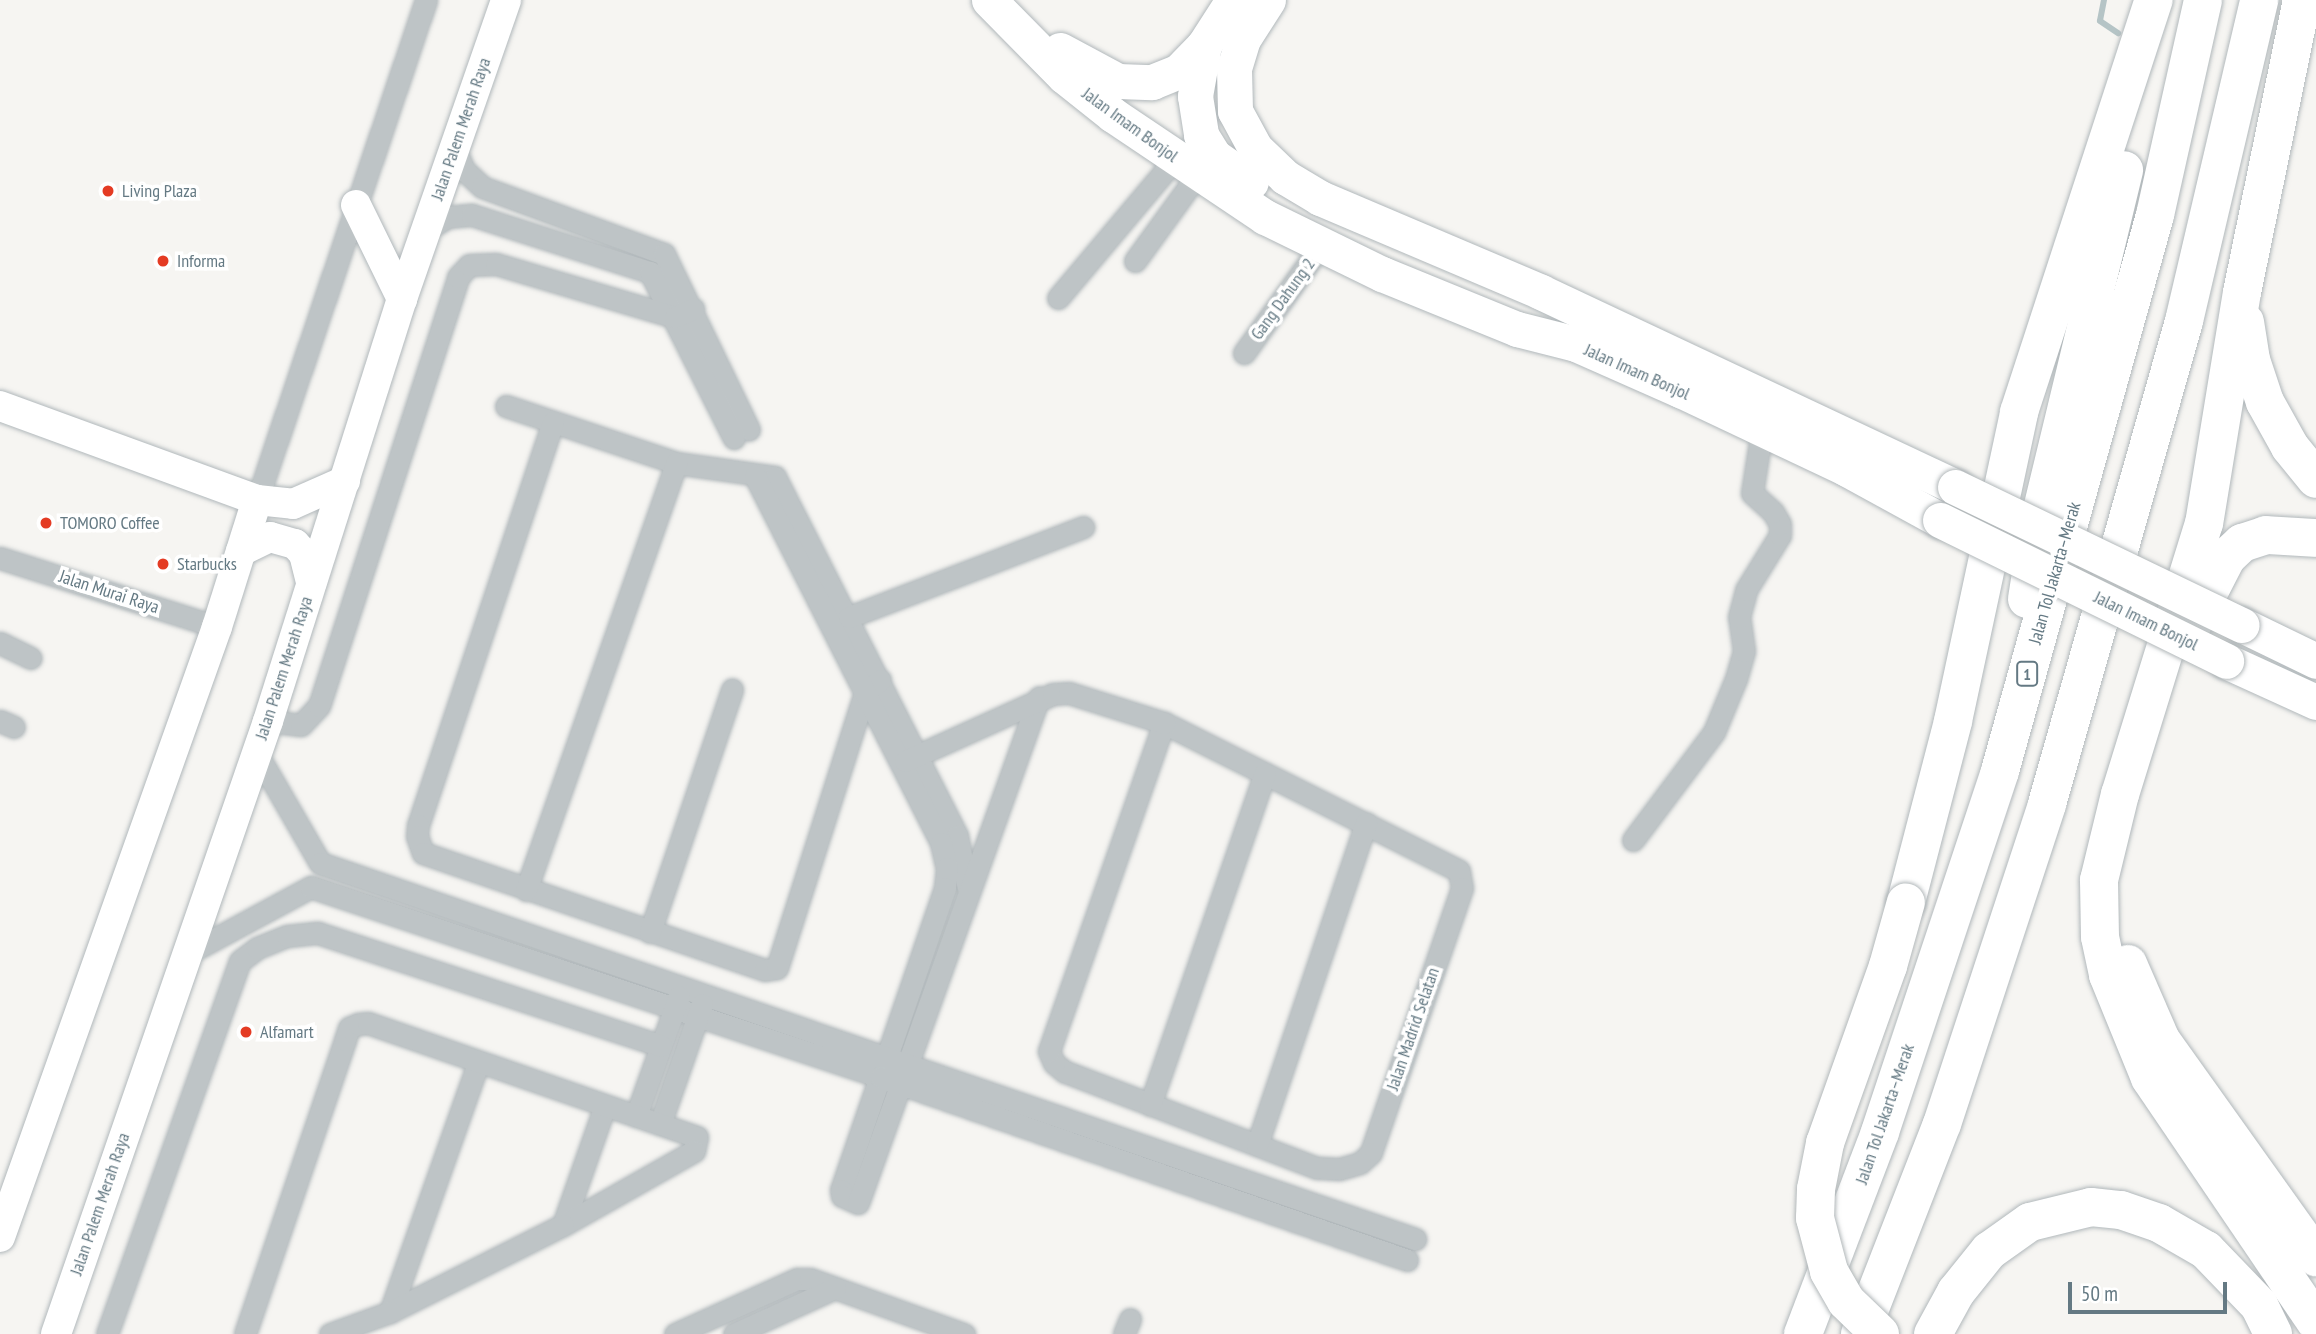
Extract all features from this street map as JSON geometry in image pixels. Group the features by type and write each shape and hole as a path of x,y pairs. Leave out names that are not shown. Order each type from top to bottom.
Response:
{"highway":[{"path":"1880,1334 1846,1301 1829,1271 1815,1218 1816,1189 1825,1143 1888,966 1906,902 1953,721 2019,412 2154,0"},
{"path":"2000,771 2039,522 2161,0"},
{"name":"Jalan Tol Jakarta–Merak","path":"1803,1334 1880,1132 2000,771 2155,215 2203,0"},
{"path":"1860,1334 1942,1124 2047,804 2184,321 2259,0"},
{"path":"2302,0 2242,292 2204,523 2120,794 2099,880 2101,937 2119,1007 2150,1078 2316,1322"},
{"path":"2242,292 2248,346 2265,402 2290,447 2316,478"},
{"path":"2316,538 2266,535 2242,543 2227,557 2205,593 2181,652 2138,790 2124,859 2121,897 2123,951 2161,1040 2316,1256"},
{"path":"1933,1334 1956,1292 1989,1251 2030,1222 2091,1208 2122,1210 2159,1223 2206,1250 2259,1306 2273,1334"}],"main road":[{"name":"Jalan Imam Bonjol","path":"1268,0 1243,39 1234,69 1235,111 1255,148 1275,167 1320,198 1940,520 2226,661 2316,702"},
{"name":"Jalan Imam Bonjol","path":"990,1 1064,76 1187,167 1265,217 1484,316 1588,338 1955,487 2316,661"},
{"path":"990,1 1087,68 1118,81 1152,82 1179,71 1204,45 1231,5"},
{"path":"1204,45 1195,96 1201,135 1214,156 1268,193 1389,254 1588,338"}],"street":[{"path":"0,1237 217,627 257,500 426,0"},
{"name":"Jalan Palem Merah Raya","path":"56,1334 268,721 402,299 506,0"},
{"path":"455,148 464,170 482,187 664,254 684,313 741,434"},
{"path":"1135,261 1187,167"},
{"path":"1058,298 1187,167"},
{"path":"356,205 402,299"},
{"path":"425,231 447,217 472,215 633,265 650,272 684,313"},
{"name":"Gang Dahung 2","path":"1244,353 1322,244"},
{"path":"268,721 301,725 319,706 458,277 469,265 496,264 684,313"},
{"path":"0,406 257,500 293,504 345,481"},
{"path":"506,406 676,463 765,477 909,759 957,836 966,860 968,894"},
{"path":"553,422 416,836 423,853 765,971 778,968 873,687 849,617 806,554"},
{"path":"1633,840 1714,732 1736,679 1744,651 1739,617 1746,590 1780,535 1780,524 1773,512 1752,493 1762,429"},
{"path":"526,890 676,463"},
{"path":"849,617 1083,527"},
{"path":"241,551 270,537 295,544 304,554 311,583"},
{"name":"Jalan Murai Raya","path":"0,558 217,627"},
{"path":"0,643 32,658"},
{"path":"650,932 732,690"},
{"path":"909,759 1039,697 1069,693 1164,723 1366,823 1258,1145 1065,1072 1049,1051 1164,723"},
{"path":"909,759 941,843 947,868 945,888 841,1190 842,1196 858,1203 1039,697"},
{"path":"256,752 320,863 435,916"},
{"path":"1150,1105 1265,773"},
{"name":"Jalan Madrid Selatan","path":"1258,1145 1317,1168 1339,1169 1360,1163 1371,1153 1462,888 1459,871 1366,823"},
{"path":"185,955 311,887 320,863"},
{"path":"311,887 435,916 884,1068 1415,1239"},
{"path":"107,1334 240,961 257,948 287,936 318,933 661,1046"},
{"path":"918,965 940,973"},
{"path":"636,1116 679,998"},
{"path":"660,1124 702,1006"},
{"path":"245,1334 349,1028 368,1023 605,1106 693,1133 698,1143 694,1151 563,1225 390,1312 330,1334"},
{"path":"390,1312 478,1063"},
{"path":"906,1075 1407,1260"},
{"path":"563,1225 605,1106"},
{"path":"675,1334 797,1279 835,1288 964,1334"},
{"path":"734,1334 835,1288"}],"waterway":[{"path":"2104,0 2100,21 2118,33"}],"place":[{"name":"Living Plaza","path":"108,191"},
{"name":"Informa","path":"163,261"},
{"name":"TOMORO Coffee","path":"46,523"},
{"name":"Starbucks","path":"163,564"},
{"name":"Alfamart","path":"246,1032"}]}
